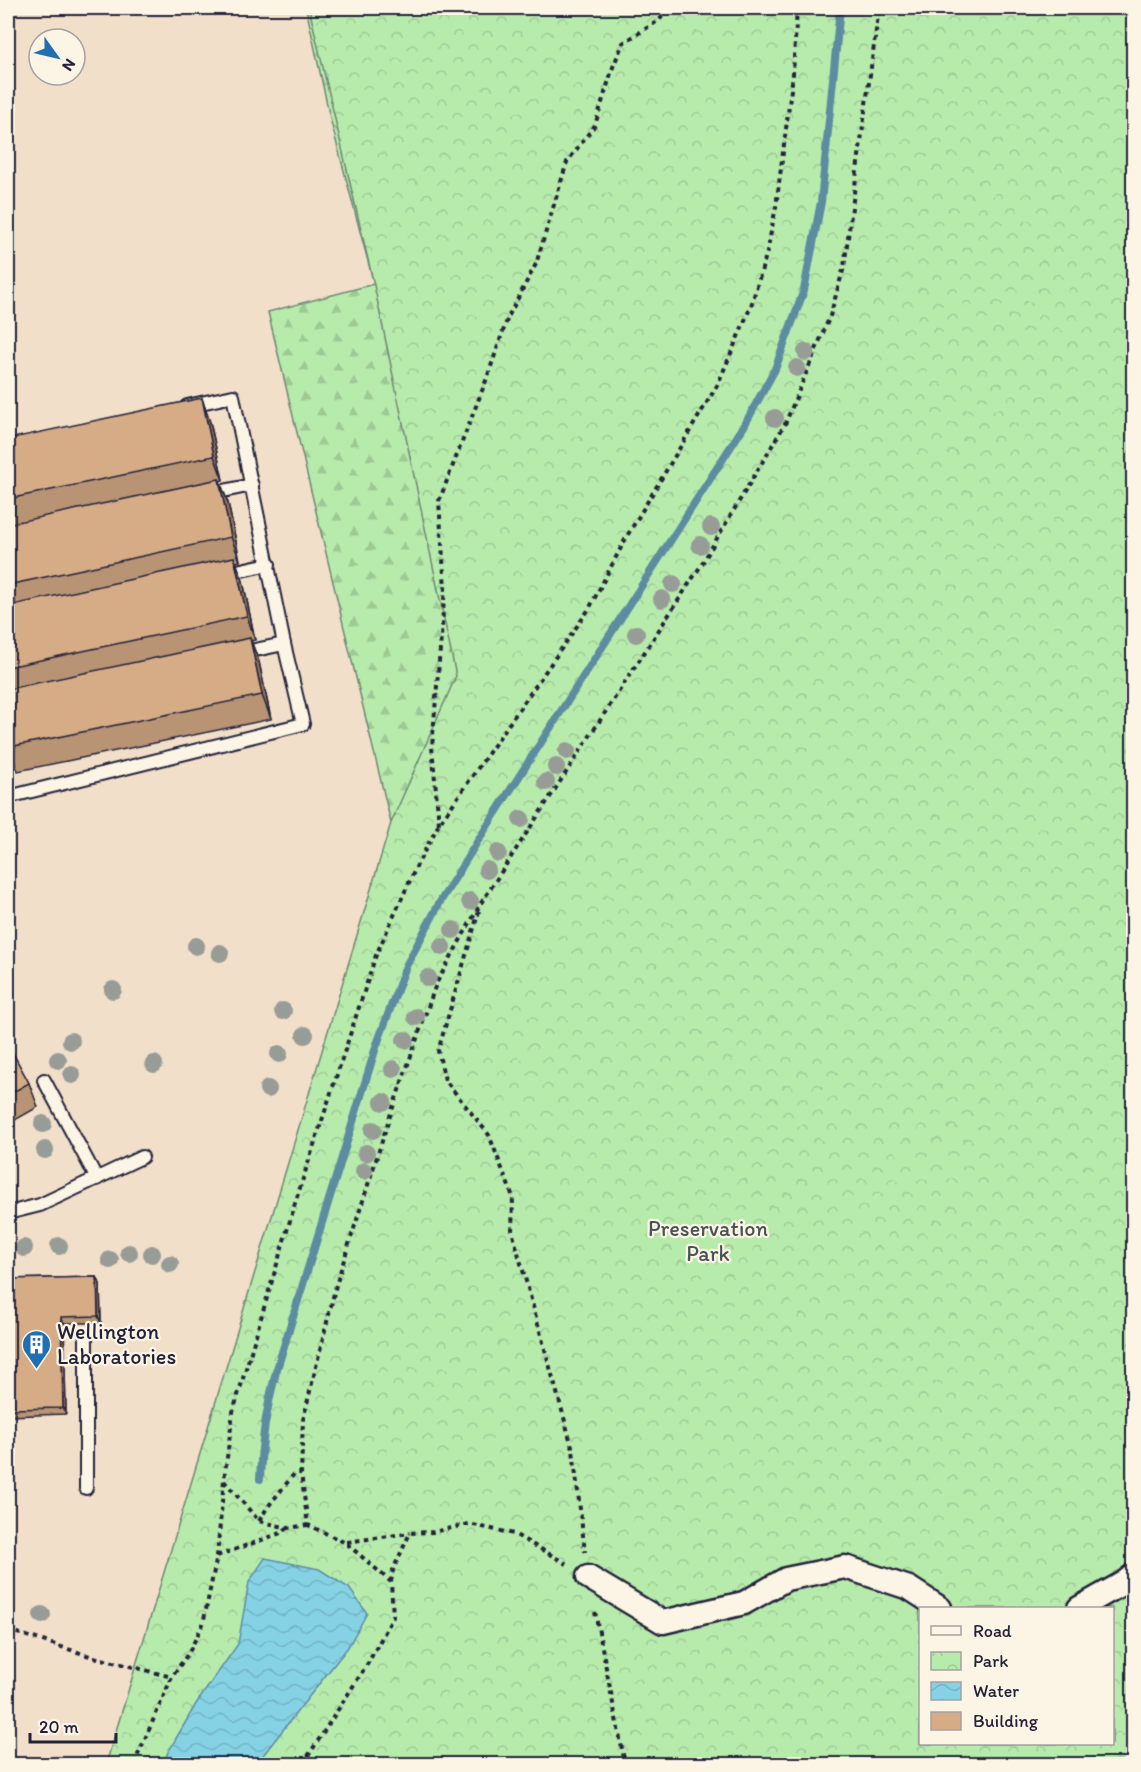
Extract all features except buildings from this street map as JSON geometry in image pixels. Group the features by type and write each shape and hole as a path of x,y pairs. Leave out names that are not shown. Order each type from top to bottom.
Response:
{"street":[{"path":"588,1577 663,1622 744,1603 786,1579 845,1567 909,1588 938,1607"},
{"path":"1081,1607 1134,1575"}],"lane":[{"path":"8,797 303,724 284,644 233,396 177,409"},
{"path":"194,498 252,485"},
{"path":"212,576 269,564"},
{"path":"226,656 284,644"},
{"path":"44,1080 97,1179"},
{"path":"8,1213 40,1205 142,1157"},
{"path":"86,1338 86,1488"}],"path":[{"path":"439,825 432,747 445,588 439,501 508,317 536,264 567,162 595,125 623,43 658,21 671,8"},
{"path":"134,1764 172,1677 189,1652 203,1624 217,1556 233,1412 297,1197 376,954 417,865 439,825 589,609 627,536 717,384 739,338 760,279 776,207 793,74 797,8"},
{"path":"308,1525 301,1473 303,1420 343,1262 436,984 481,903 700,567 785,424 830,316 844,267 879,8"},
{"path":"481,903 438,1050 446,1080 489,1134 513,1197 512,1231 573,1450 588,1577"},
{"path":"259,1521 294,1474 301,1473"},
{"path":"224,1480 259,1521 288,1528 308,1525 346,1543 391,1582"},
{"path":"346,1543 410,1533 433,1532 469,1524 514,1534 588,1577"},
{"path":"217,1556 288,1528"},
{"path":"303,1764 368,1663 393,1617 391,1582 393,1570 410,1533"},
{"path":"8,1630 90,1656 172,1677"},
{"path":"601,1640 626,1764"}],"shaded area":[{"path":"8,8 309,8 374,285 268,312 391,823 106,1764 8,1764"}],"green space":[{"path":"306,8 742,8 559,557 391,823 268,312 374,284 330,118"},
{"name":"Preservation Park","path":"309,8 1133,8 1133,1764 106,1764 391,823 456,676 374,285"}],"water":[{"path":"265,1558 319,1569 349,1588 367,1613 348,1647 258,1764 165,1764 167,1754 196,1704 238,1644 249,1582"}],"waterway":[{"path":"260,1479 265,1425 276,1372 376,1047 406,966 440,902 744,426 775,369 804,290 821,202 840,8"}],"place":[{"name":"Wellington Laboratories","path":"36,1370"}]}
